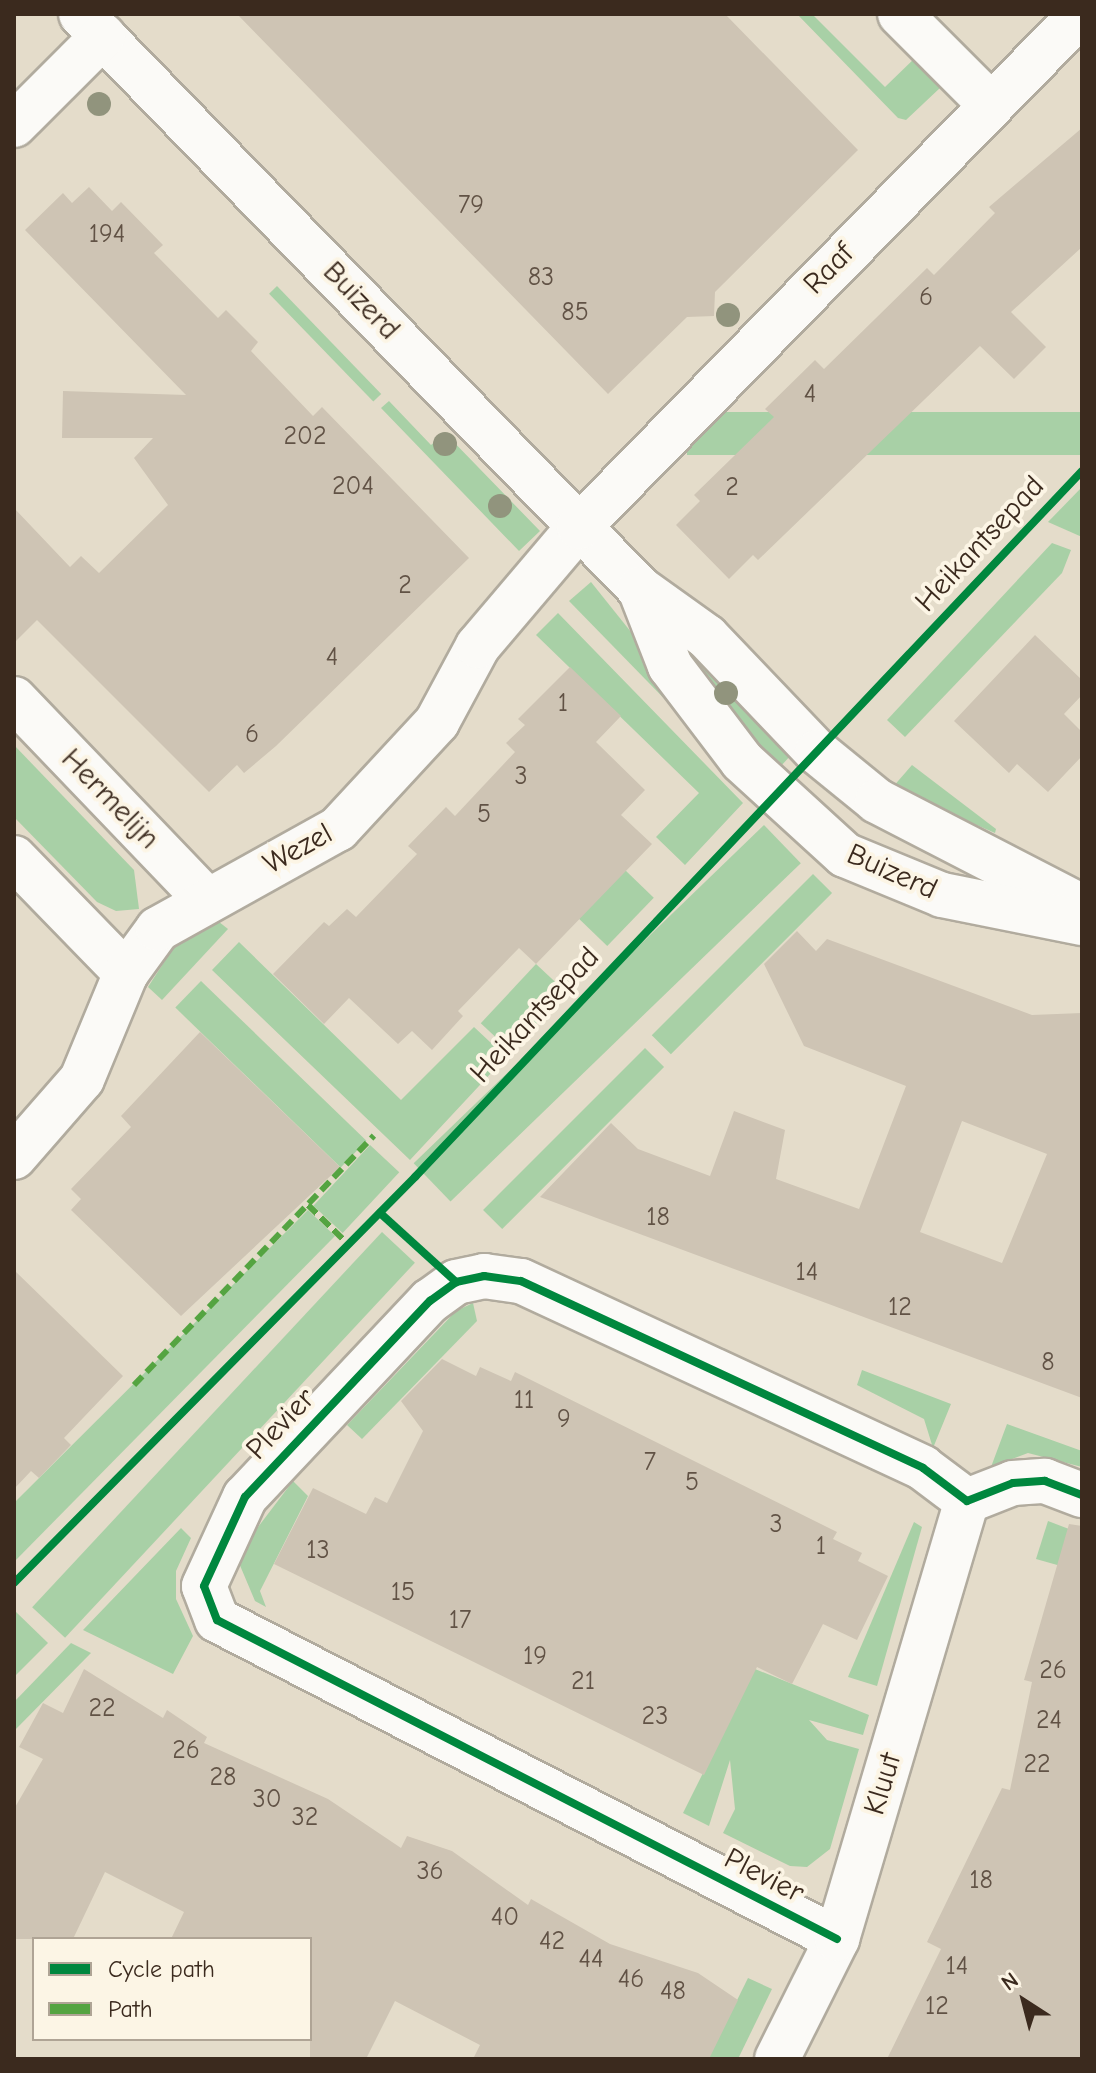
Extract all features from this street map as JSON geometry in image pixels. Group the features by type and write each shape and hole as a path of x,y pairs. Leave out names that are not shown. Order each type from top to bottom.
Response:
{"street":[{"path":"900,14 990,104"},
{"name":"Raaf","path":"579,527 1081,14"},
{"path":"14,125 92,25"},
{"name":"Buizerd","path":"92,25 640,589 707,637 817,752 877,801 1082,907"},
{"name":"Wezel","path":"14,1157 82,1079 126,973 158,929 206,899 338,829 437,722 478,646 579,527"},
{"name":"Buizerd","path":"640,589 670,666 742,761 845,855 942,895 1082,923"},
{"name":"Hermelijn","path":"14,699 206,899"},
{"path":"14,858 126,973"},
{"name":"Plevier","path":"837,1939 247,1640 217,1620 204,1586 245,1497 430,1301 456,1282 484,1276 521,1281 923,1468 967,1501"},
{"path":"967,1501 1013,1483 1045,1481 1082,1495"},
{"name":"Kluut","path":"777,2059 837,1939 967,1501"}],"green space":[{"path":"797,14 812,14 885,87 918,55 941,87 906,120 898,118"},
{"path":"277,286 381,394 373,402 269,294"},
{"path":"389,401 431,445 445,433 540,531 519,551 381,408"},
{"path":"687,412 1082,412 1082,455 687,455"},
{"path":"1082,487 1082,537 1048,522"},
{"path":"1052,543 1071,550 1062,573 905,737 887,720"},
{"path":"591,582 635,637 687,722 569,601"},
{"path":"558,613 743,803 685,865 656,837 699,793 536,635"},
{"path":"680,638 792,754 780,767 708,690"},
{"path":"14,745 134,870 139,909 116,911 97,902 14,817"},
{"path":"912,765 996,829 995,833 892,788"},
{"path":"764,825 801,863 450,1201 414,1163"},
{"path":"625,870 654,898 607,946 578,918"},
{"path":"813,874 832,893 671,1054 652,1035"},
{"path":"214,918 228,929 162,1000 148,987 177,942"},
{"path":"239,942 401,1100 474,1027 506,1057 410,1160 212,970"},
{"path":"536,964 566,992 511,1051 481,1023"},
{"path":"201,981 366,1141 341,1167 175,1008"},
{"path":"645,1048 664,1067 502,1229 483,1210"},
{"path":"370,1145 399,1172 343,1233 313,1206"},
{"path":"308,1210 335,1236 14,1562 14,1503"},
{"path":"382,1232 415,1263 65,1638 32,1607"},
{"path":"473,1303 477,1321 362,1439 347,1425 456,1311"},
{"path":"862,1370 951,1404 933,1448 924,1419 857,1385"},
{"path":"1007,1424 1082,1451 1082,1467 1028,1453 991,1467"},
{"path":"293,1481 308,1496 260,1591 266,1607 255,1601 236,1556"},
{"path":"1048,1521 1082,1534 1082,1572 1036,1559"},
{"path":"914,1522 922,1527 877,1686 848,1677"},
{"path":"181,1528 191,1538 176,1571 176,1599 193,1636 173,1674 83,1630"},
{"path":"14,1610 48,1643 14,1677"},
{"path":"71,1643 91,1653 14,1731 14,1702"},
{"path":"755,1669 869,1715 863,1735 809,1720 827,1740 859,1749 830,1849 807,1867 790,1866 723,1833 735,1809 730,1760 709,1826 683,1813"},
{"path":"748,1978 772,1989 738,2059 708,2059"}],"building":[{"path":"237,14 725,14 858,150 715,292 714,316 687,317 608,394"},
{"path":"1082,128 1082,247 1011,312 1046,347 1014,379 980,346 758,560 753,555 729,579 676,525 700,501 694,495 774,417 765,409 815,360 824,369 927,268 934,275 995,213 989,207"},
{"path":"89,187 112,211 121,202 163,245 154,253 218,318 226,310 258,342 251,351 313,416 322,407 469,558 276,746 244,773 237,765 209,792 37,620 14,643 14,508 70,567 81,556 99,573 168,505 134,458 153,438 62,438 63,391 186,395 25,230 63,193 72,203"},
{"path":"1035,635 1082,680 1082,695 1064,714 1082,732 1082,756 1048,792 1017,764 1009,773 954,721"},
{"path":"570,667 621,716 596,742 645,790 621,815 652,844 536,964 519,948 458,1011 463,1016 432,1050 412,1031 398,1044 349,998 324,1024 273,974 324,922 329,926 347,909 356,917 417,854 408,846 446,807 455,816 515,752 506,743 525,725 518,719"},
{"path":"797,931 816,951 827,939 1032,1015 1082,1013 1082,1398 540,1197 611,1123 638,1149 710,1176 734,1111 785,1130 776,1179 859,1209 906,1086 804,1046 764,964","holes":["962,1121 1047,1154 1002,1263 920,1232"]},
{"path":"200,1032 340,1167 181,1316 71,1210 81,1199 71,1189 131,1127 121,1116"},
{"path":"14,1270 123,1376 64,1438 71,1445 39,1478 31,1471 14,1489"},
{"path":"442,1359 476,1376 480,1367 511,1381 515,1372 837,1532 833,1539 862,1553 858,1561 888,1576 857,1640 823,1624 792,1684 757,1667 704,1775 274,1564 313,1488 366,1514 375,1497 387,1503 423,1431 401,1401"},
{"path":"1069,1524 1082,1526 1082,2059 887,2059 941,1949 927,1942 1002,1788 1010,1790 1032,1682 1024,1680"},
{"path":"84,1669 163,1718 167,1710 207,1737 204,1743 328,1799 401,1848 407,1836 452,1851 528,1905 531,1899 610,1944 698,1973 738,2000 709,2059 473,2059 480,2045 395,2001 366,2059 310,2059 312,1937 172,1937 184,1912 105,1872 74,1937 14,1939 14,1809 43,1759 19,1747 43,1703 63,1713"}],"marked path":[{"path":"134,1385 374,1136"},
{"path":"308,1205 349,1245"}],"cycle path":[{"name":"Heikantsepad","path":"14,1583 415,1177 1082,471"},
{"path":"380,1213 456,1282"},
{"path":"837,1939 217,1620 204,1586 245,1497 430,1301 456,1282 484,1276 521,1281 923,1468 967,1501 1013,1483 1045,1481 1082,1495"}]}
